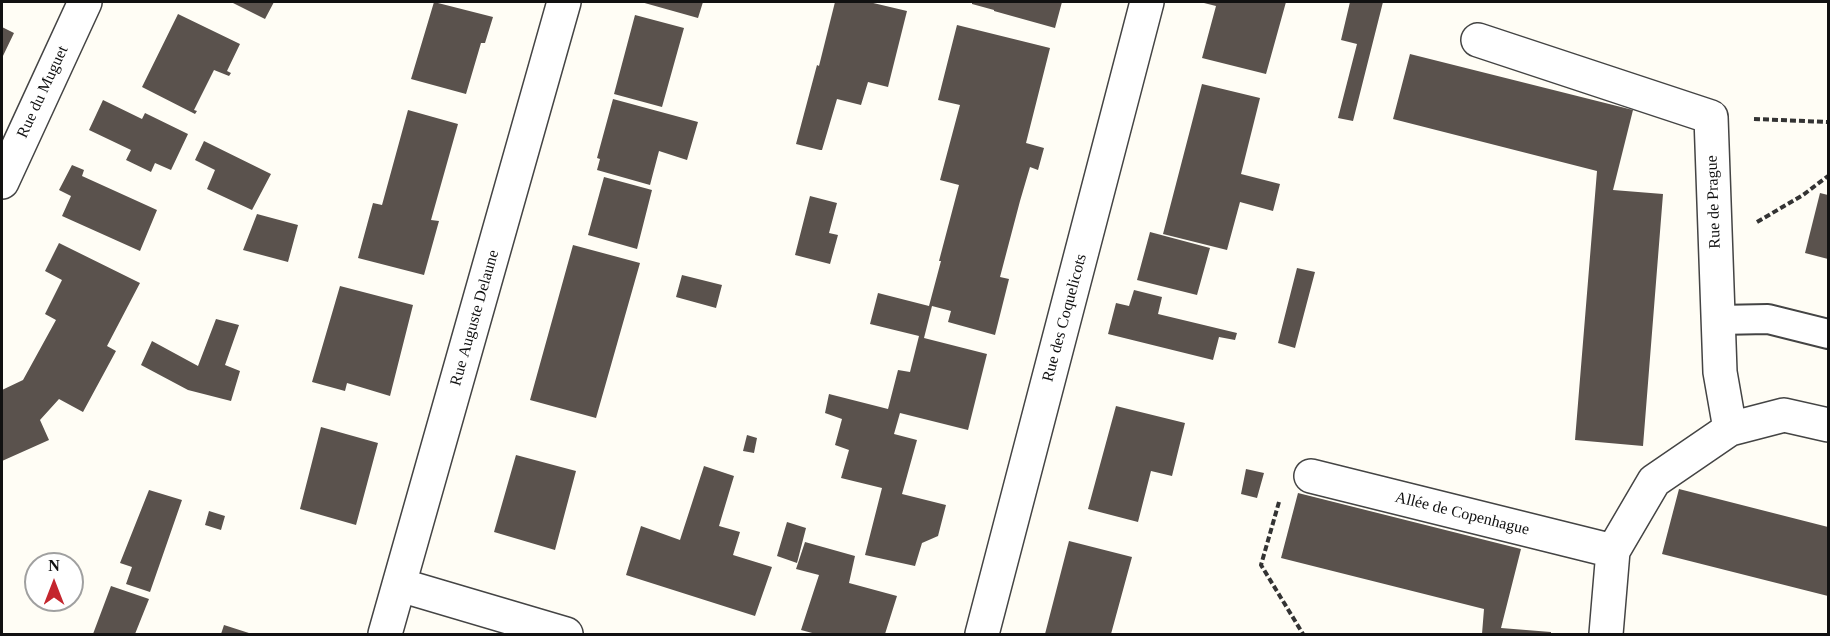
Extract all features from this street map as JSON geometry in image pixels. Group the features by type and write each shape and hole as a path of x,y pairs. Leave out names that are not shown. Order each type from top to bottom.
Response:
{"street":[{"name":"Rue du Muguet","path":"2,182 85,2"},
{"name":"Rue Auguste Delaune","path":"386,634 564,2"},
{"name":"Rue des Coquelicots","path":"982,634 1148,2"},
{"path":"1478,40 1711,117"},
{"name":"Rue de Prague","path":"1711,117 1720,372 1730,429"},
{"path":"1606,634 1613,551 1653,481 1730,429 1784,415 1828,425"},
{"name":"Allée de Copenhague","path":"1311,476 1613,551"},
{"path":"400,585 566,634"}],"lane":[{"path":"1718,320 1768,319 1828,334"}],"path":[{"path":"1711,117 1828,122"},
{"path":"1716,247 1803,195 1828,176"},
{"path":"1303,634 1261,565 1285,483 1311,476"}],"building":[{"path":"231,2 274,2 265,19"},
{"path":"434,2 493,17 485,43 481,43 466,94 411,79"},
{"path":"641,2 703,2 698,18"},
{"path":"835,2 869,2 907,11 888,87 868,82 861,105 837,99 822,150 820,150 796,144"},
{"path":"972,2 1062,2 1055,28 994,11 972,4"},
{"path":"1200,2 1286,2 1266,74 1202,58 1216,6"},
{"path":"1350,2 1383,2 1353,121 1338,118 1357,44 1341,40"},
{"path":"178,14 240,44 227,71 231,73 229,76 214,70 194,110 197,111 195,114 142,87"},
{"path":"635,15 684,28 662,107 614,94"},
{"path":"957,25 1050,48 1026,143 1044,148 1038,170 1030,167 1000,277 1009,279 995,335 948,322 951,311 932,306 924,338 987,354 968,430 900,413 894,434 917,440 902,494 946,505 938,536 922,543 915,566 865,555 882,488 841,478 849,450 835,445 842,419 825,413 829,394 888,409 898,370 910,372 919,336 870,324 878,293 929,306 959,185 940,180 960,105 938,100"},
{"path":"2,27 14,33 2,58"},
{"path":"1410,54 1633,110 1613,190 1663,194 1643,446 1575,440 1597,171 1393,119"},
{"path":"1202,84 1260,98 1241,174 1280,184 1273,211 1240,202 1227,250 1163,234"},
{"path":"613,99 698,122 687,160 659,151 650,185 597,170 600,159 597,158"},
{"path":"103,100 142,119 145,113 188,134 171,170 155,163 151,172 126,160 131,150 89,130"},
{"path":"408,110 458,124 431,220 439,221 424,275 358,258 373,203 382,205"},
{"path":"204,141 271,174 252,210 207,189 215,170 195,160"},
{"path":"72,165 84,170 82,176 157,210 140,251 62,216 71,196 59,190"},
{"path":"604,177 652,190 637,249 588,235"},
{"path":"1820,193 1828,195 1828,259 1805,253"},
{"path":"810,196 837,203 829,233 838,235 830,264 795,255"},
{"path":"257,214 298,225 288,262 243,250"},
{"path":"1150,232 1210,248 1197,295 1137,280"},
{"path":"59,243 140,283 107,346 116,351 83,412 59,399 40,420 49,440 2,461 2,390 23,380 56,320 45,314 62,280 45,271"},
{"path":"573,245 640,263 596,418 530,400"},
{"path":"1297,268 1315,272 1295,348 1278,343"},
{"path":"682,275 722,285 716,308 676,297"},
{"path":"340,286 413,305 390,396 347,383 345,391 312,382"},
{"path":"1134,290 1162,297 1158,314 1237,333 1235,340 1219,337 1213,360 1108,334 1116,303 1129,306"},
{"path":"216,319 239,325 225,365 240,371 231,401 188,390 141,365 152,341 198,366"},
{"path":"1116,406 1185,423 1172,476 1151,471 1138,522 1088,509"},
{"path":"321,427 378,443 356,525 300,509"},
{"path":"747,435 757,438 754,453 743,451"},
{"path":"516,455 576,471 555,550 494,532"},
{"path":"704,466 734,476 719,526 740,532 733,555 772,567 755,616 626,575 641,526 680,540"},
{"path":"1246,469 1264,473 1257,498 1241,494"},
{"path":"1679,489 1828,527 1828,596 1662,554"},
{"path":"149,490 182,500 150,592 126,584 132,567 120,563"},
{"path":"1298,493 1521,549 1501,628 1551,632 1551,634 1482,634 1484,609 1281,558"},
{"path":"209,511 225,516 221,530 205,525"},
{"path":"787,522 806,528 797,563 777,556"},
{"path":"1069,541 1132,557 1111,634 1045,634"},
{"path":"805,542 855,556 849,583 897,596 885,634 816,634 801,630 819,575 796,569"},
{"path":"111,586 149,599 135,634 93,634"},
{"path":"224,625 252,634 221,634"}]}
